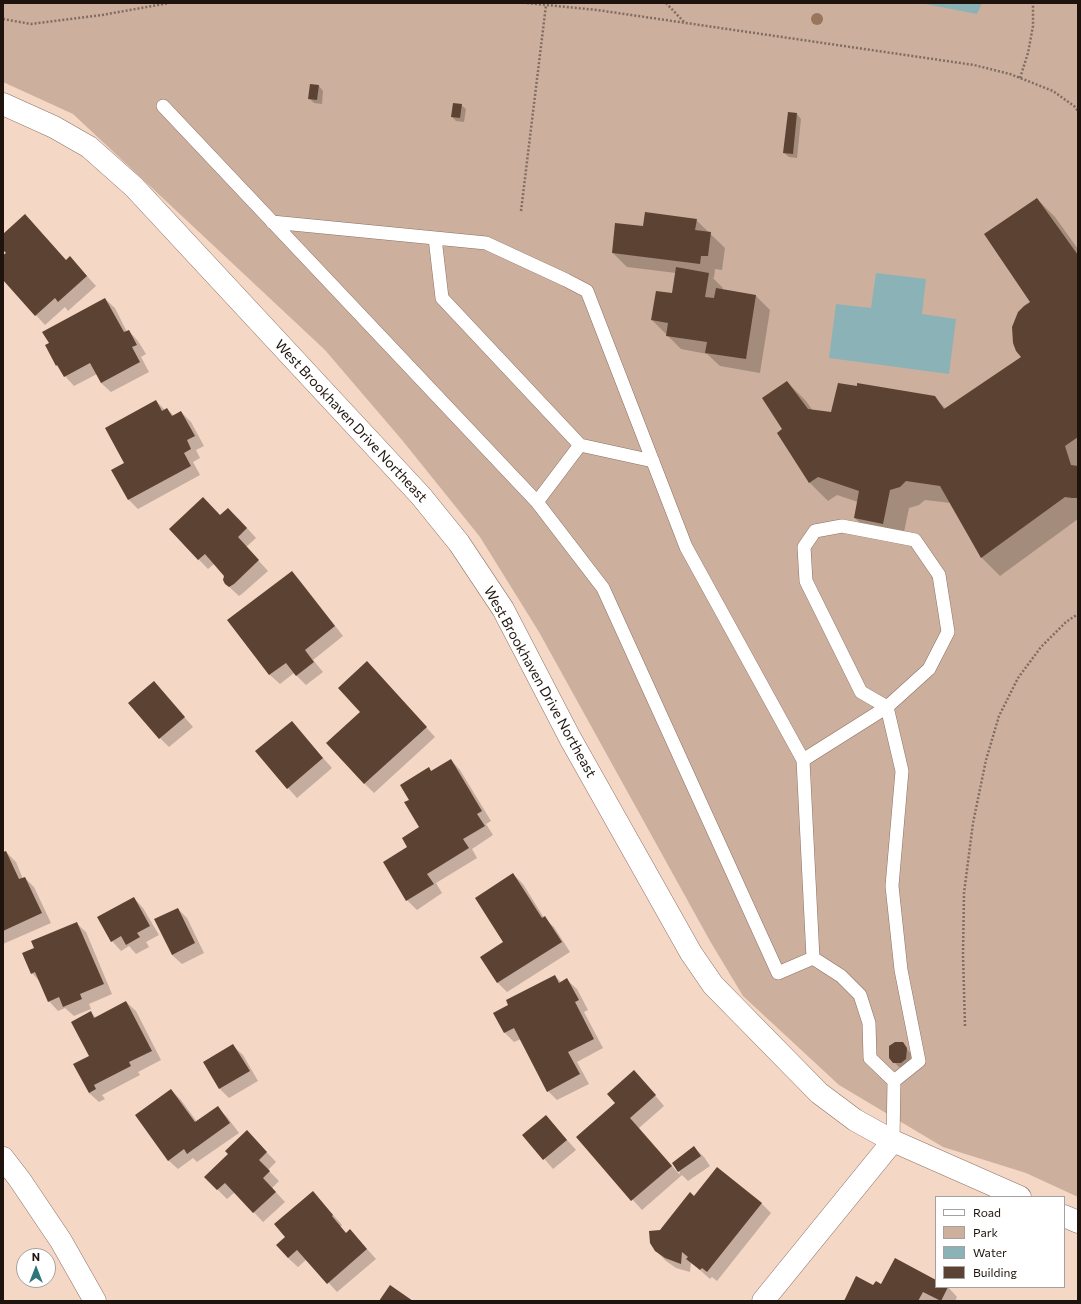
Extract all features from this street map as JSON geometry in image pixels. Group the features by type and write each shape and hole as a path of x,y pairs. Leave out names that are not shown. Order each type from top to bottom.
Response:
{"street":[{"name":"West Brookhaven Drive Northeast","path":"3,104 54,127 89,147 134,187 420,496 459,543 503,609 570,738 691,953 713,985 819,1093 855,1120 893,1141 1018,1196"},
{"path":"763,1301 893,1141"},
{"path":"3,1158 20,1180 61,1241 95,1301"},
{"path":"1065,1216 1078,1222"}],"lane":[{"path":"163,106 537,502 603,588 778,973 813,958"},
{"path":"272,222 486,243 587,291 686,547 803,760 813,958"},
{"path":"435,238 442,298 580,445 653,461"},
{"path":"537,502 580,445"},
{"path":"803,760 887,707 929,669 948,632 939,575 915,540 842,526 815,531 804,547 806,581 861,692 887,707 902,771 892,886 902,970 919,1061 894,1081"},
{"path":"813,958 841,976 860,996 869,1023 870,1058 894,1081 893,1141"}],"path":[{"path":"3,19 31,24 102,15 169,3"},
{"path":"527,3 597,10 974,65 1010,74 1053,91 1074,106 1078,111"},
{"path":"666,3 685,23"},
{"path":"1020,78 1028,52 1033,26 1033,3"},
{"path":"521,212 546,5"},
{"path":"965,1026 963,955 964,893 973,823 986,760 999,716 1018,678 1041,647 1066,622 1078,614"}],"green space":[{"path":"3,3 1078,3 1078,1197 1026,1173 943,1147 839,1085 743,996 710,941 539,632 480,537 402,440 325,350 73,114 3,82"}],"water":[{"path":"920,3 982,3 977,14"},
{"path":"876,273 926,279 922,314 956,319 949,374 829,358 836,304 871,308"}],"building":[{"path":"310,84 319,85 317,100 308,99"},
{"path":"453,103 462,104 460,118 451,117"},
{"path":"788,112 797,113 793,154 783,153"},
{"path":"1037,198 1078,255 1078,437 1065,446 1071,465 1078,466 1078,498 1065,497 981,558 940,486 906,481 900,487 890,490 883,524 854,518 859,491 818,477 809,483 777,433 782,429 762,398 787,381 808,409 831,412 838,383 857,386 857,383 935,396 944,409 1021,357 1016,351 1013,343 1012,327 1018,312 1030,302 984,234"},
{"path":"645,212 697,219 695,230 711,232 708,256 701,256 700,264 612,253 615,223 643,226"},
{"path":"25,214 66,260 70,256 87,276 58,302 55,298 35,316 3,280 3,255 6,253 3,250 3,234"},
{"path":"676,267 709,273 705,297 714,298 716,288 756,295 746,359 705,353 707,342 666,336 668,323 651,320 656,291 672,293"},
{"path":"105,298 124,332 129,330 137,345 132,347 140,362 101,383 90,363 64,377 57,365 56,366 45,345 49,343 42,332"},
{"path":"156,400 162,411 167,408 172,416 181,411 195,436 187,440 191,449 184,453 191,466 128,500 111,470 124,463 105,428"},
{"path":"203,497 220,515 228,508 247,528 238,537 259,560 229,587 223,580 224,576 205,554 198,560 169,529"},
{"path":"292,571 335,626 305,650 314,662 296,676 286,663 269,675 227,620"},
{"path":"367,661 427,727 364,784 326,743 360,712 338,688"},
{"path":"154,681 185,717 159,739 128,703"},
{"path":"292,721 323,758 287,789 255,751"},
{"path":"451,759 482,811 477,814 485,826 463,839 469,848 427,874 434,884 406,901 383,862 407,847 402,838 419,827 404,802 409,800 400,785 429,767 431,771"},
{"path":"6,851 19,879 25,877 42,913 3,931 3,852"},
{"path":"513,873 542,918 545,916 562,942 497,983 480,957 503,942 475,898"},
{"path":"134,897 150,926 137,933 140,937 126,945 121,936 111,942 97,917"},
{"path":"178,908 195,943 172,955 154,919"},
{"path":"77,922 104,984 80,994 82,999 63,1007 59,997 48,1002 35,972 31,974 22,953 34,948 31,941"},
{"path":"555,975 559,983 567,978 579,1000 575,1002 594,1039 568,1052 580,1074 547,1092 514,1028 504,1033 493,1013 508,1005 506,1000"},
{"path":"126,1001 152,1051 129,1062 131,1066 94,1085 96,1089 89,1093 73,1064 89,1056 71,1022 91,1011 94,1018"},
{"path":"895,1042 903,1042 907,1048 906,1059 901,1063 893,1063 889,1058 889,1046"},
{"path":"233,1044 250,1071 219,1089 203,1062"},
{"path":"634,1070 656,1095 630,1118 672,1166 631,1201 576,1137 615,1103 607,1094"},
{"path":"171,1089 195,1122 218,1106 230,1123 187,1154 184,1149 168,1161 135,1115"},
{"path":"546,1115 567,1140 543,1160 522,1135"},
{"path":"247,1130 267,1152 259,1160 270,1171 263,1178 276,1192 253,1213 225,1183 217,1190 204,1177 228,1154 225,1151"},
{"path":"694,1146 701,1156 678,1172 672,1163"},
{"path":"717,1167 762,1203 707,1272 702,1268 700,1270 686,1259 688,1257 682,1252 681,1264 665,1258 655,1251 650,1243 649,1231 660,1230 690,1192 694,1196"},
{"path":"313,1191 346,1233 350,1229 367,1249 327,1284 297,1250 288,1258 276,1245 285,1237 274,1224"},
{"path":"895,1258 935,1279 935,1288 948,1288 941,1301 923,1292 918,1301 844,1301 856,1276 873,1285 876,1281 881,1284"},
{"path":"390,1285 413,1301 379,1301"}]}
